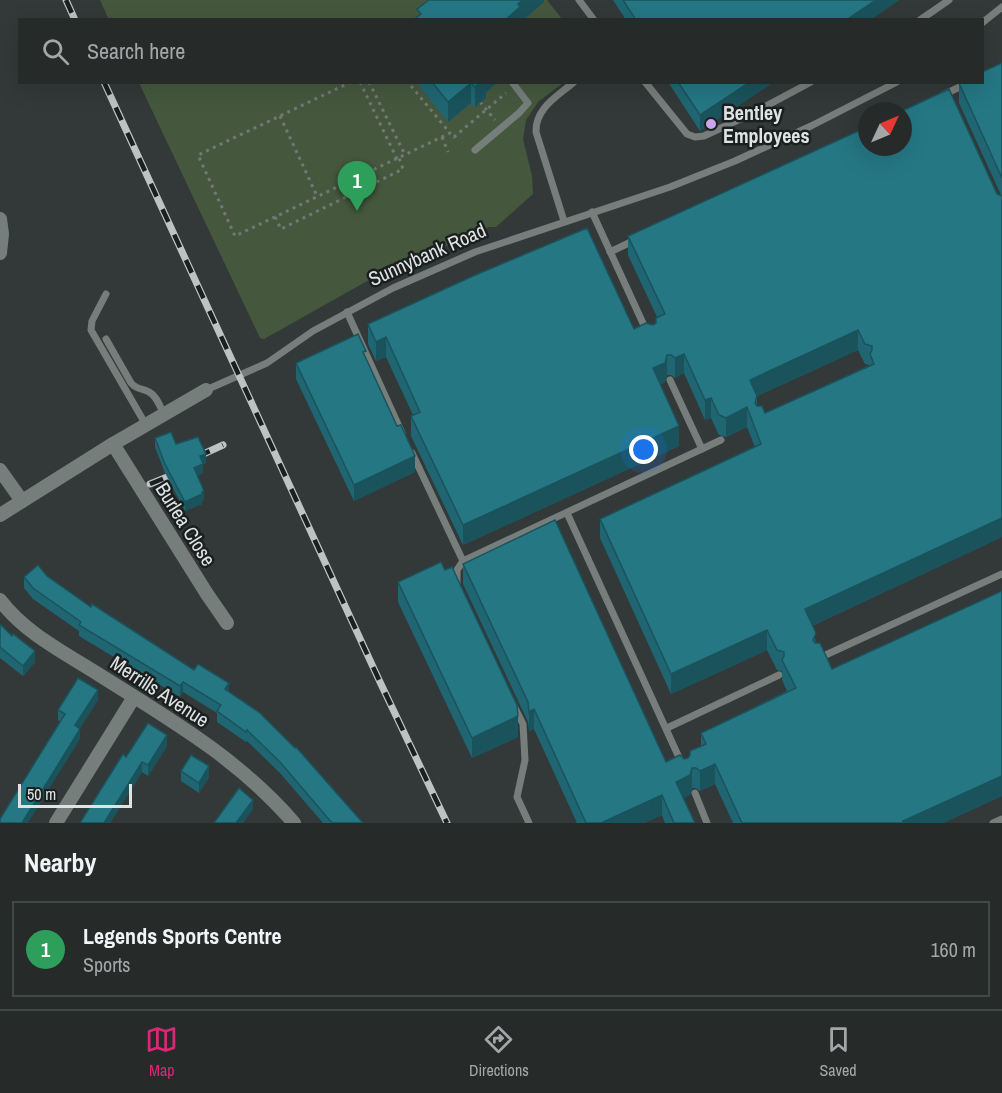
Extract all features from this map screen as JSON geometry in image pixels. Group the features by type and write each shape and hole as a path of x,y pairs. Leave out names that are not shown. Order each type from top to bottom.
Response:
{"street":[{"path":"0,219 2,234 0,253"},
{"name":"Sunnybank Road","path":"0,515 206,390"},
{"name":"Burlea Close","path":"114,444 227,623"},
{"path":"0,470 22,501"},
{"name":"Merrills Avenue","path":"0,600 13,616 33,633 168,718 233,763 288,821"},
{"path":"56,823 134,697"}],"lane":[{"path":"579,0 592,18"},
{"path":"923,18 949,0"},
{"path":"984,21 1002,7"},
{"path":"475,150 528,103 513,84"},
{"path":"564,221 536,132 536,122 543,109 572,84"},
{"path":"647,84 690,137 704,136 807,84"},
{"name":"Sunnybank Road","path":"206,390 267,363 313,331 393,288 475,252 670,187 735,161 812,126 893,84"},
{"path":"939,98 966,84"},
{"path":"948,93 953,104"},
{"path":"592,212 651,340"},
{"path":"610,252 642,237"},
{"path":"106,294 92,321 91,330 146,425"},
{"path":"347,312 463,561"},
{"path":"106,339 134,387 153,395 164,414"},
{"path":"670,380 702,449"},
{"path":"462,596 457,585 458,570 463,561 721,440"},
{"path":"567,513 686,773"},
{"path":"818,658 1002,574"},
{"path":"667,728 779,675"},
{"path":"513,702 523,724 525,760 517,797 529,823"},
{"path":"694,793 707,823"},
{"path":"993,823 1002,819"}],"path":[{"path":"347,84 198,155 236,236 450,133"},
{"path":"275,217 281,229 403,170 361,84"},
{"path":"370,84 405,155"},
{"path":"411,86 454,137 513,84"},
{"path":"280,117 317,197"},
{"path":"442,137 448,152"}],"green space":[{"path":"100,0 547,0 561,18 108,18"},
{"path":"139,84 562,84 538,102 526,120 523,139 532,176 533,194 496,227 489,227 369,280 264,339 260,338"}],"building":[{"path":"429,0 523,0 518,4 520,7 507,18 416,18 421,14 417,9"},
{"path":"623,0 876,0 849,18 635,18"},
{"path":"1002,63 1002,178 959,84 984,84 984,71"},
{"path":"434,84 470,84 448,102"},
{"path":"679,84 747,84 700,115"},
{"path":"949,89 997,194 1002,196 1002,518 805,609 816,633 813,640 815,643 820,643 832,669 1002,591 1002,776 903,821 903,823 742,823 715,764 700,771 692,768 690,775 676,782 695,823 674,823 662,795 601,823 586,823 534,709 529,712 528,702 463,564 555,520 666,762 680,755 684,759 688,758 690,751 706,744 701,733 796,688 782,660 784,652 777,650 767,630 671,674 600,519 761,444 747,407 726,418 719,415 711,398 705,400 684,354 675,358 667,355 665,363 653,368 679,426 463,525 411,416 420,412 386,337 376,342 368,324 473,276 587,228 634,329 646,323 653,325 656,323 656,318 665,314 628,236 858,131 858,156 912,156 912,106","holes":["858,330 865,344 872,346 870,354 874,364 765,413 762,406 757,406 755,403 757,396 750,380"]},
{"path":"358,334 366,351 363,352 397,426 401,425 415,456 354,485 296,363"},
{"path":"171,432 176,444 198,437 206,454 200,456 203,464 194,468 204,491 185,502 165,464 155,438"},
{"path":"441,562 445,570 452,567 517,705 518,716 472,738 398,582"},
{"path":"38,565 47,576 91,607 92,604 194,670 198,664 229,683 225,689 260,713 296,747 363,823 332,823 280,762 247,730 246,732 217,711 221,705 183,682 180,686 79,625 81,622 33,588 24,577"},
{"path":"0,624 12,636 13,634 35,651 23,666 0,647"},
{"path":"78,678 98,690 75,725 80,729 22,823 0,823 0,819 65,714 58,710"},
{"path":"148,723 167,735 148,765 142,762 104,823 80,823 123,754 126,757"},
{"path":"191,755 209,766 199,783 181,771"},
{"path":"239,788 253,800 236,823 214,823"}],"railway":[{"path":"66,0 74,18"},
{"path":"105,84 447,823"},
{"path":"150,484 182,471 188,461 223,445"}],"place":[{"name":"Bentley Employees","path":"711,124"},
{"name":"Legends Sports Centre","path":"357,211"}]}
